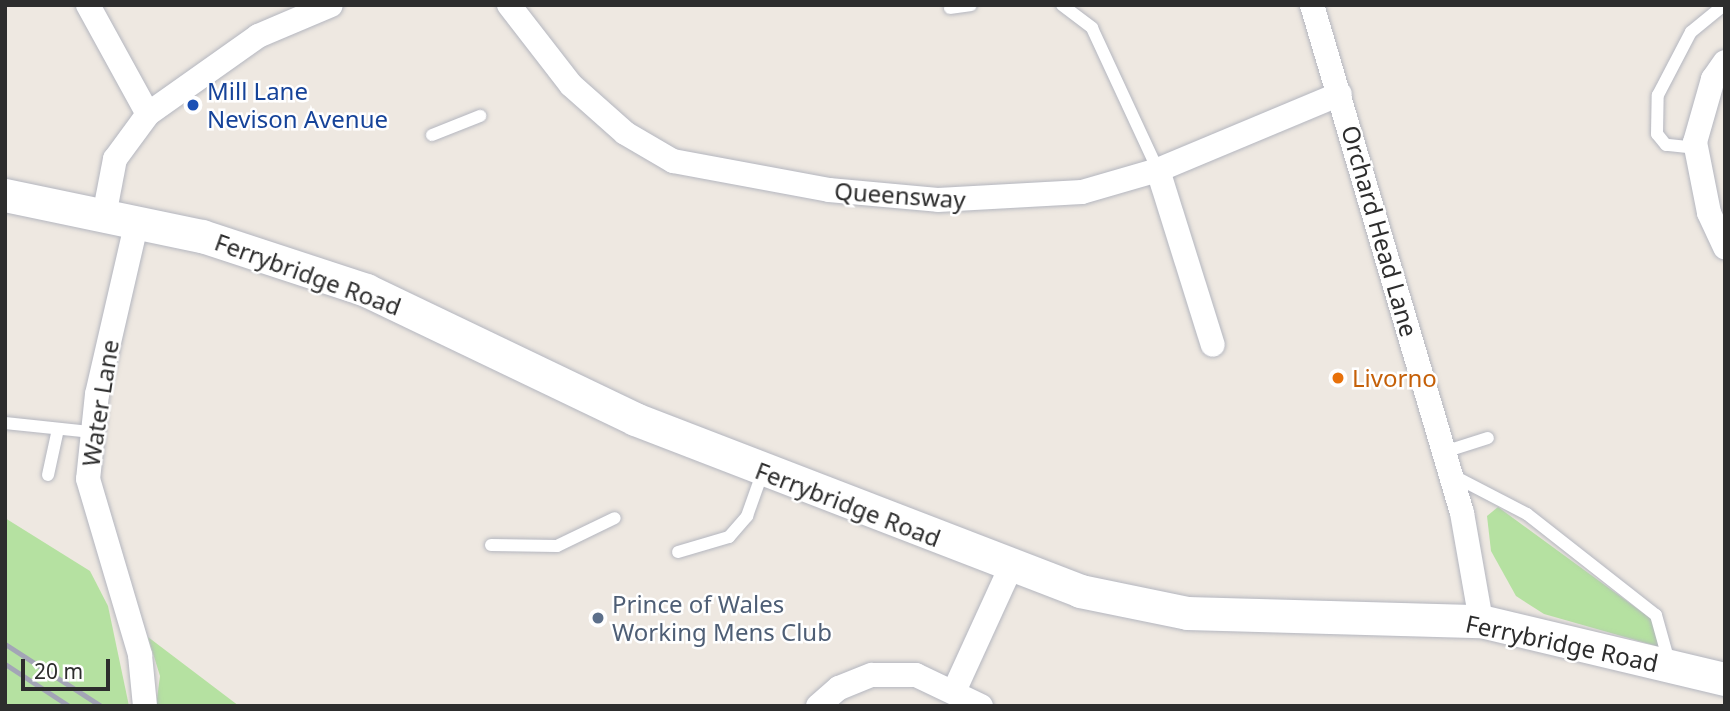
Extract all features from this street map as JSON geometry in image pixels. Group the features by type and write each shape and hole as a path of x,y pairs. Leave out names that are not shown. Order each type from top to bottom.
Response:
{"street":[{"path":"88,5 148,114"},
{"path":"104,216 115,159 148,114 293,10 331,5"},
{"name":"Queensway","path":"509,5 571,86 625,133 673,161 728,175 938,200 1013,200 1082,192 1158,170 1340,94"},
{"name":"Orchard Head Lane","path":"1312,5 1447,463 1481,621"},
{"path":"1725,62 1713,79 1697,148 1709,213 1725,248"},
{"path":"1158,170 1213,345"},
{"name":"Ferrybridge Road","path":"5,195 136,221 254,250 366,290 635,419 763,470 837,494 1010,569 1187,613 1481,621 1725,679"},
{"name":"Water Lane","path":"136,221 90,432 95,518 140,655 145,706"},
{"path":"955,689 1010,569"},
{"path":"818,706 839,688 872,675 916,675 955,689 981,706"}],"lane":[{"path":"950,8 971,5"},
{"path":"1062,5 1092,28 1158,170"},
{"path":"1697,148 1666,145 1657,134 1658,95 1691,32 1724,5"},
{"path":"432,135 480,116"},
{"path":"5,423 90,432"},
{"path":"48,475 58,429"},
{"path":"1488,439 1447,463 1527,514 1656,615 1668,644 1668,665"},
{"path":"678,552 729,537 747,516 763,470"},
{"path":"491,545 557,546 615,518"}],"green space":[{"path":"1498,507 1654,621 1660,647 1544,614 1516,596 1491,551 1487,516"},
{"path":"5,518 90,571 108,606 129,706 5,706"},
{"path":"148,637 239,706 156,706 160,676"}],"railway":[{"path":"5,644 101,706"},
{"path":"5,664 69,706"}],"place":[{"name":"Mill Lane Nevison Avenue","path":"193,105"},
{"name":"Livorno","path":"1338,378"},
{"name":"Prince of Wales Working Mens Club","path":"598,618"}]}
